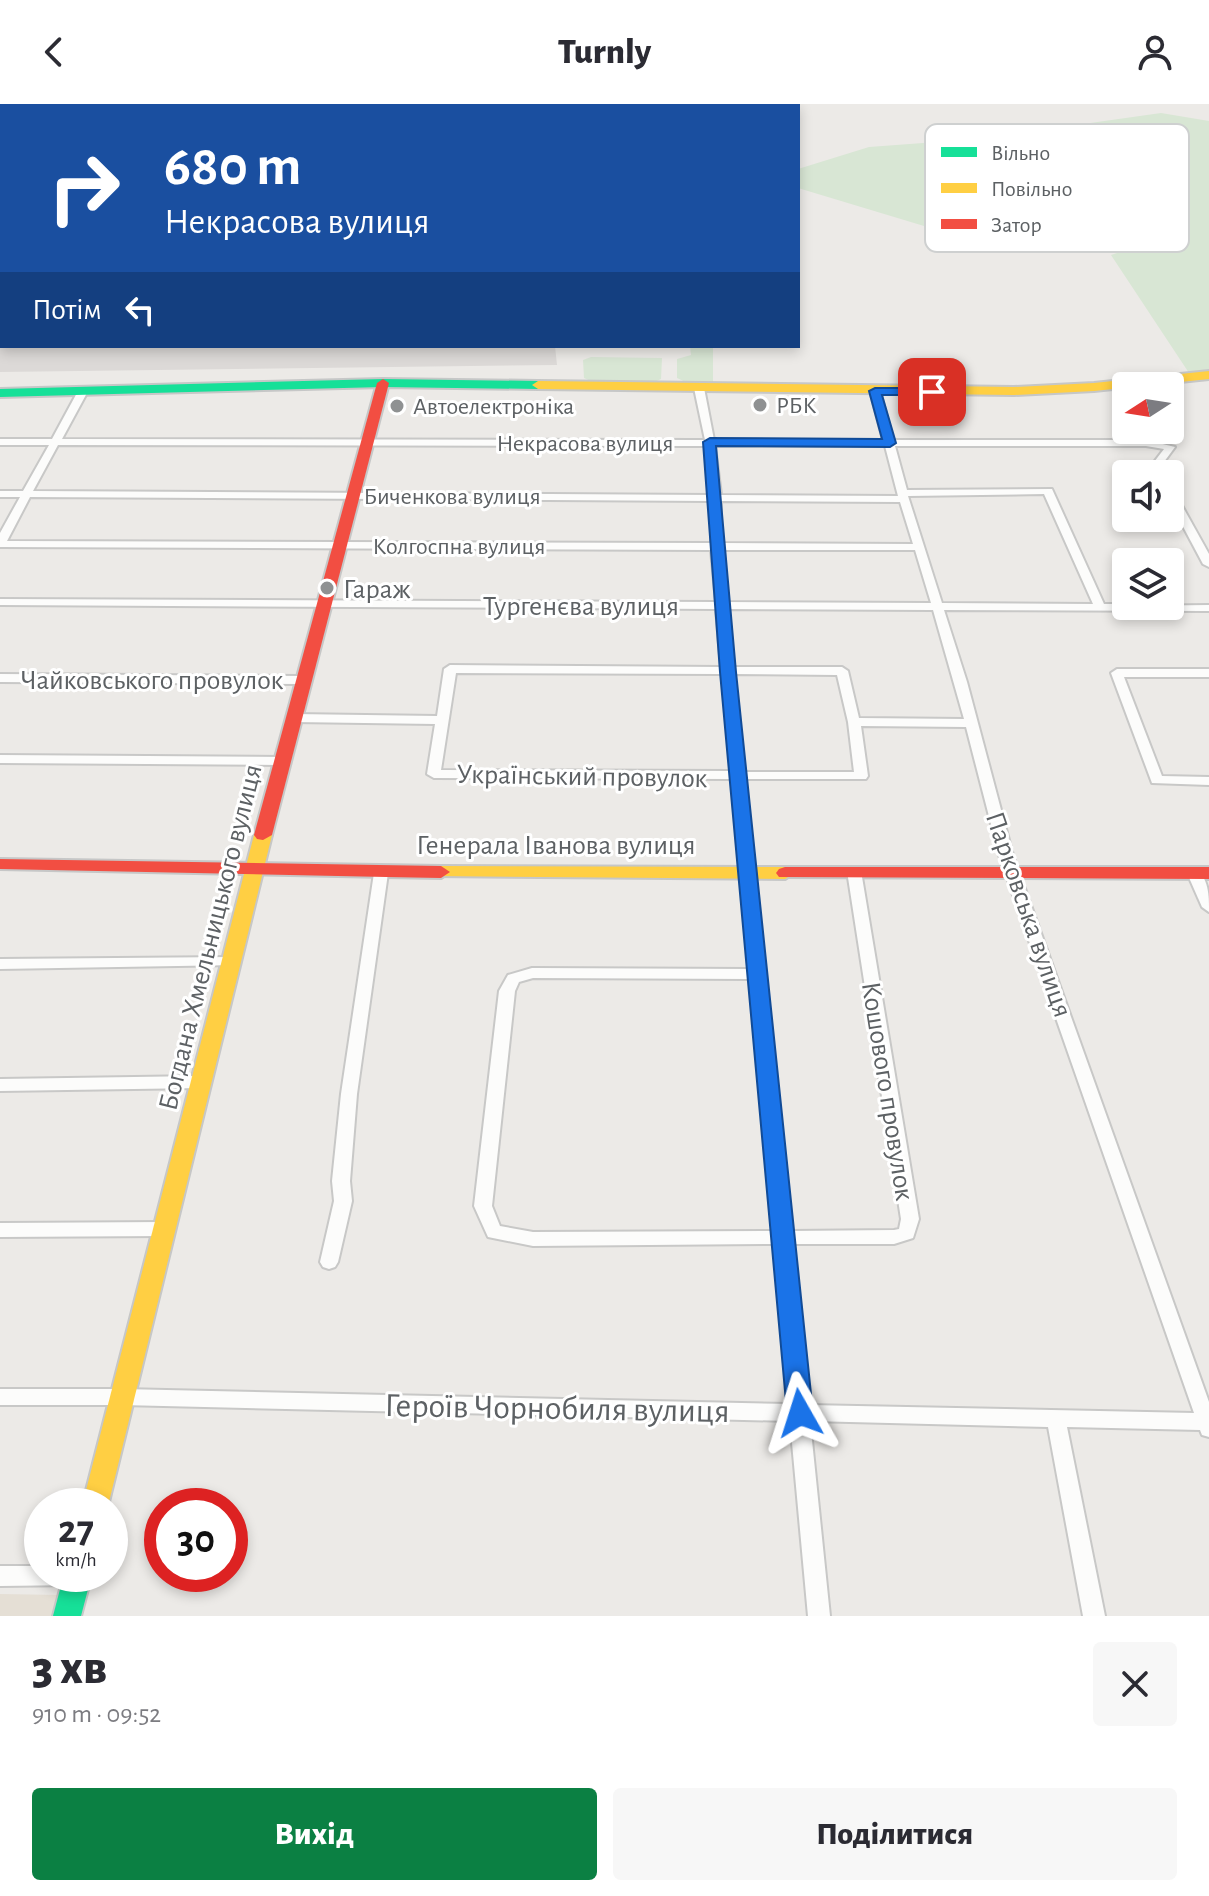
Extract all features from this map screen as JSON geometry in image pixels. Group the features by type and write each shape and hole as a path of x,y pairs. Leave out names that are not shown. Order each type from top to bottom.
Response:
{"street":[{"path":"0,393 383,383 1027,391 1209,375"},
{"name":"Богдана Хмельницького вулиця","path":"99,1488 254,870 383,383"},
{"path":"699,388 710,442 716,497 716,548 819,1616"},
{"path":"0,544 83,391"},
{"name":"Парковська вулиця","path":"875,391 1013,871 1208,1424"},
{"name":"Некрасова вулиця","path":"0,442 1146,443 1170,447 1160,460"},
{"name":"Биченкова вулиця","path":"0,494 716,497 1048,491 1100,607"},
{"path":"1184,518 1209,564"},
{"name":"Колгоспна вулиця","path":"0,544 919,547"},
{"name":"Тургенєва вулиця","path":"0,602 1209,608"},
{"name":"Український провулок","path":"450,669 842,671 854,722 861,776 434,774 442,720 450,669"},
{"path":"1209,673 1117,673 1157,780 1209,781"},
{"name":"Чайковського провулок","path":"0,678 304,680"},
{"path":"294,718 442,720"},
{"path":"854,722 971,723"},
{"path":"0,759 283,761"},
{"name":"Генерала Іванова вулиця","path":"0,864 381,873 1201,873"},
{"name":"Кошового провулок","path":"782,1239 894,1237 907,1233 910,1219 854,871"},
{"path":"329,1262 343,1201 341,1181 349,1094 381,873"},
{"path":"1201,873 1209,907"},
{"path":"0,964 232,962"},
{"path":"757,974 532,973 513,979 507,991 483,1206 494,1232 533,1239 782,1239"},
{"path":"0,1085 201,1082"},
{"path":"0,1230 164,1229"},
{"name":"Героїв Чорнобиля вулиця","path":"0,1397 122,1397 1208,1424"},
{"path":"1056,1419 1094,1616"},
{"path":"0,1576 24,1576"},
{"path":"67,1616 73,1592"}],"shaded area":[{"path":"0,348 555,348 557,365 0,372"},
{"path":"0,1594 61,1595 55,1616 0,1616"}],"green space":[{"path":"1161,113 1209,121 1209,369 1189,373 1111,255 1116,252 1189,252 1189,124 1083,124"},
{"path":"925,143 925,226 800,189 800,168 869,147"},
{"path":"690,348 713,348 713,384 690,384 677,378 677,359 691,355"},
{"path":"591,357 662,358 661,379 652,383 593,382 584,378 583,360"}],"traffic: fast":[{"path":"0,393 383,383 538,385"},
{"path":"67,1616 73,1592"}],"traffic: slow":[{"path":"538,385 1014,391 1094,387 1209,375"},
{"path":"100,1488 263,835"},
{"path":"441,872 785,873"}],"traffic: jam":[{"path":"263,835 383,383"},
{"path":"0,864 441,872"},
{"path":"785,873 1209,873"}],"place":[{"name":"РБК","path":"760,405"},
{"name":"Автоелектроніка","path":"397,406"},
{"name":"Гараж","path":"327,588"}],"route":[{"path":"800,1413 716,548 716,497 710,442 890,443 875,391 932,392"}]}
